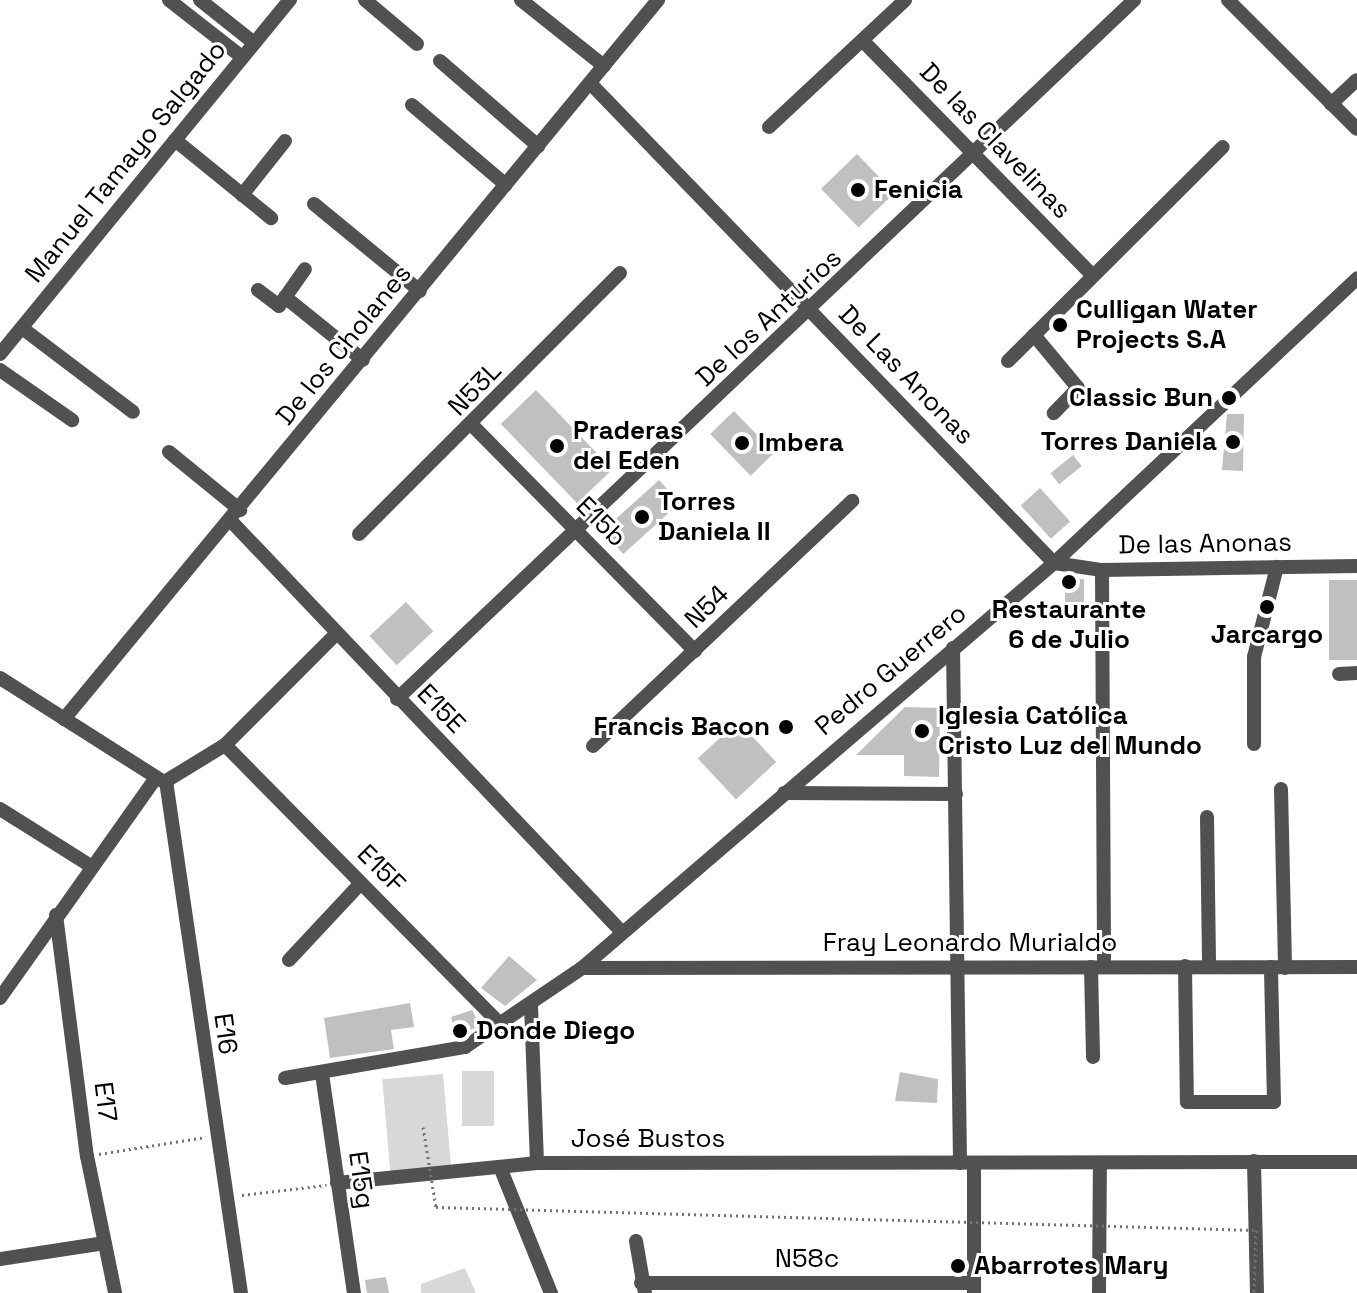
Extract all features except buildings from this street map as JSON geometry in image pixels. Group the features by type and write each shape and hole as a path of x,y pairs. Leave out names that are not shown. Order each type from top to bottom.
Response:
{"street":[{"path":"169,0 242,57"},
{"path":"200,0 254,43"},
{"name":"Manuel Tamayo Salgado","path":"3,345 22,328 290,0"},
{"path":"365,0 417,44"},
{"path":"521,0 604,66"},
{"name":"De los Cholanes","path":"64,719 236,516 658,0"},
{"path":"769,127 905,0"},
{"name":"De los Anturios","path":"397,699 578,533 976,156 1134,0"},
{"path":"1231,1 1357,129"},
{"name":"De las Clavelinas","path":"863,41 1092,275"},
{"path":"440,61 538,146"},
{"path":"1331,104 1357,80"},
{"name":"De Las Anonas","path":"590,83 1054,563"},
{"path":"412,105 506,185"},
{"path":"175,140 271,218"},
{"path":"242,195 285,141"},
{"path":"1008,361 1223,147"},
{"path":"314,204 420,291"},
{"path":"258,290 279,306 305,269"},
{"name":"N53L","path":"359,534 473,426 620,273"},
{"name":"Pedro Guerrero","path":"285,1078 441,1056 502,1026 582,968 619,929 1054,563 1357,278"},
{"path":"285,297 363,360"},
{"path":"22,328 133,412"},
{"path":"1034,335 1078,388 1054,413"},
{"path":"0,370 72,420"},
{"name":"E15b","path":"473,426 695,651"},
{"name":"E15E","path":"169,452 236,516 334,636 619,929"},
{"name":"N54","path":"593,746 852,501"},
{"name":"De las Anonas","path":"1054,563 1102,570 1357,566"},
{"path":"1254,744 1254,657 1277,567"},
{"path":"1093,1057 1098,967 1102,570"},
{"path":"0,998 91,866 160,780 225,745 334,636"},
{"path":"953,648 958,968 974,1288"},
{"path":"1339,674 1357,673"},
{"path":"0,678 160,780"},
{"name":"E15F","path":"225,745 502,1026"},
{"name":"E16","path":"160,780 241,1293"},
{"path":"1185,966 1187,1102 1274,1102 1281,789"},
{"path":"784,793 956,794"},
{"path":"0,809 91,866"},
{"path":"1207,817 1209,966"},
{"path":"289,960 361,883"},
{"name":"E17","path":"56,915 87,1156 115,1293"},
{"name":"Fray Leonardo Murialdo","path":"582,968 1357,967"},
{"path":"531,1006 537,1163"},
{"name":"E15g","path":"322,1074 354,1293"},
{"path":"1254,1161 1256,1293"},
{"name":"José Bustos","path":"337,1183 502,1172 537,1163 1357,1162"},
{"path":"1099,1293 1100,1163"},
{"path":"502,1172 551,1293"},
{"path":"636,1241 643,1288"},
{"path":"0,1259 105,1243"},
{"name":"N58c","path":"643,1288 974,1288"}],"path":[{"path":"423,1127 436,1207 1256,1230 1256,1293"},
{"path":"87,1156 215,1136"},
{"path":"225,1198 337,1183"}],"shaded area":[{"path":"462,1071 494,1071 494,1126 462,1126"},
{"path":"443,1074 451,1169 391,1174 382,1079"},
{"path":"465,1268 476,1293 421,1293 421,1284"}],"place":[{"name":"Fenicia","path":"858,190"},
{"name":"Culligan Water Projects S.A","path":"1060,325"},
{"name":"Classic Bun","path":"1229,398"},
{"name":"Torres Daniela","path":"1233,442"},
{"name":"Imbera","path":"742,443"},
{"name":"Praderas del Eden","path":"557,446"},
{"name":"Torres Daniela II","path":"642,517"},
{"name":"Restaurante 6 de Julio","path":"1069,582"},
{"name":"Jarcargo","path":"1267,607"},
{"name":"Francis Bacon","path":"786,727"},
{"name":"Iglesia Católica Cristo Luz del Mundo","path":"922,731"},
{"name":"Donde Diego","path":"460,1031"},
{"name":"Abarrotes Mary","path":"958,1266"}]}
